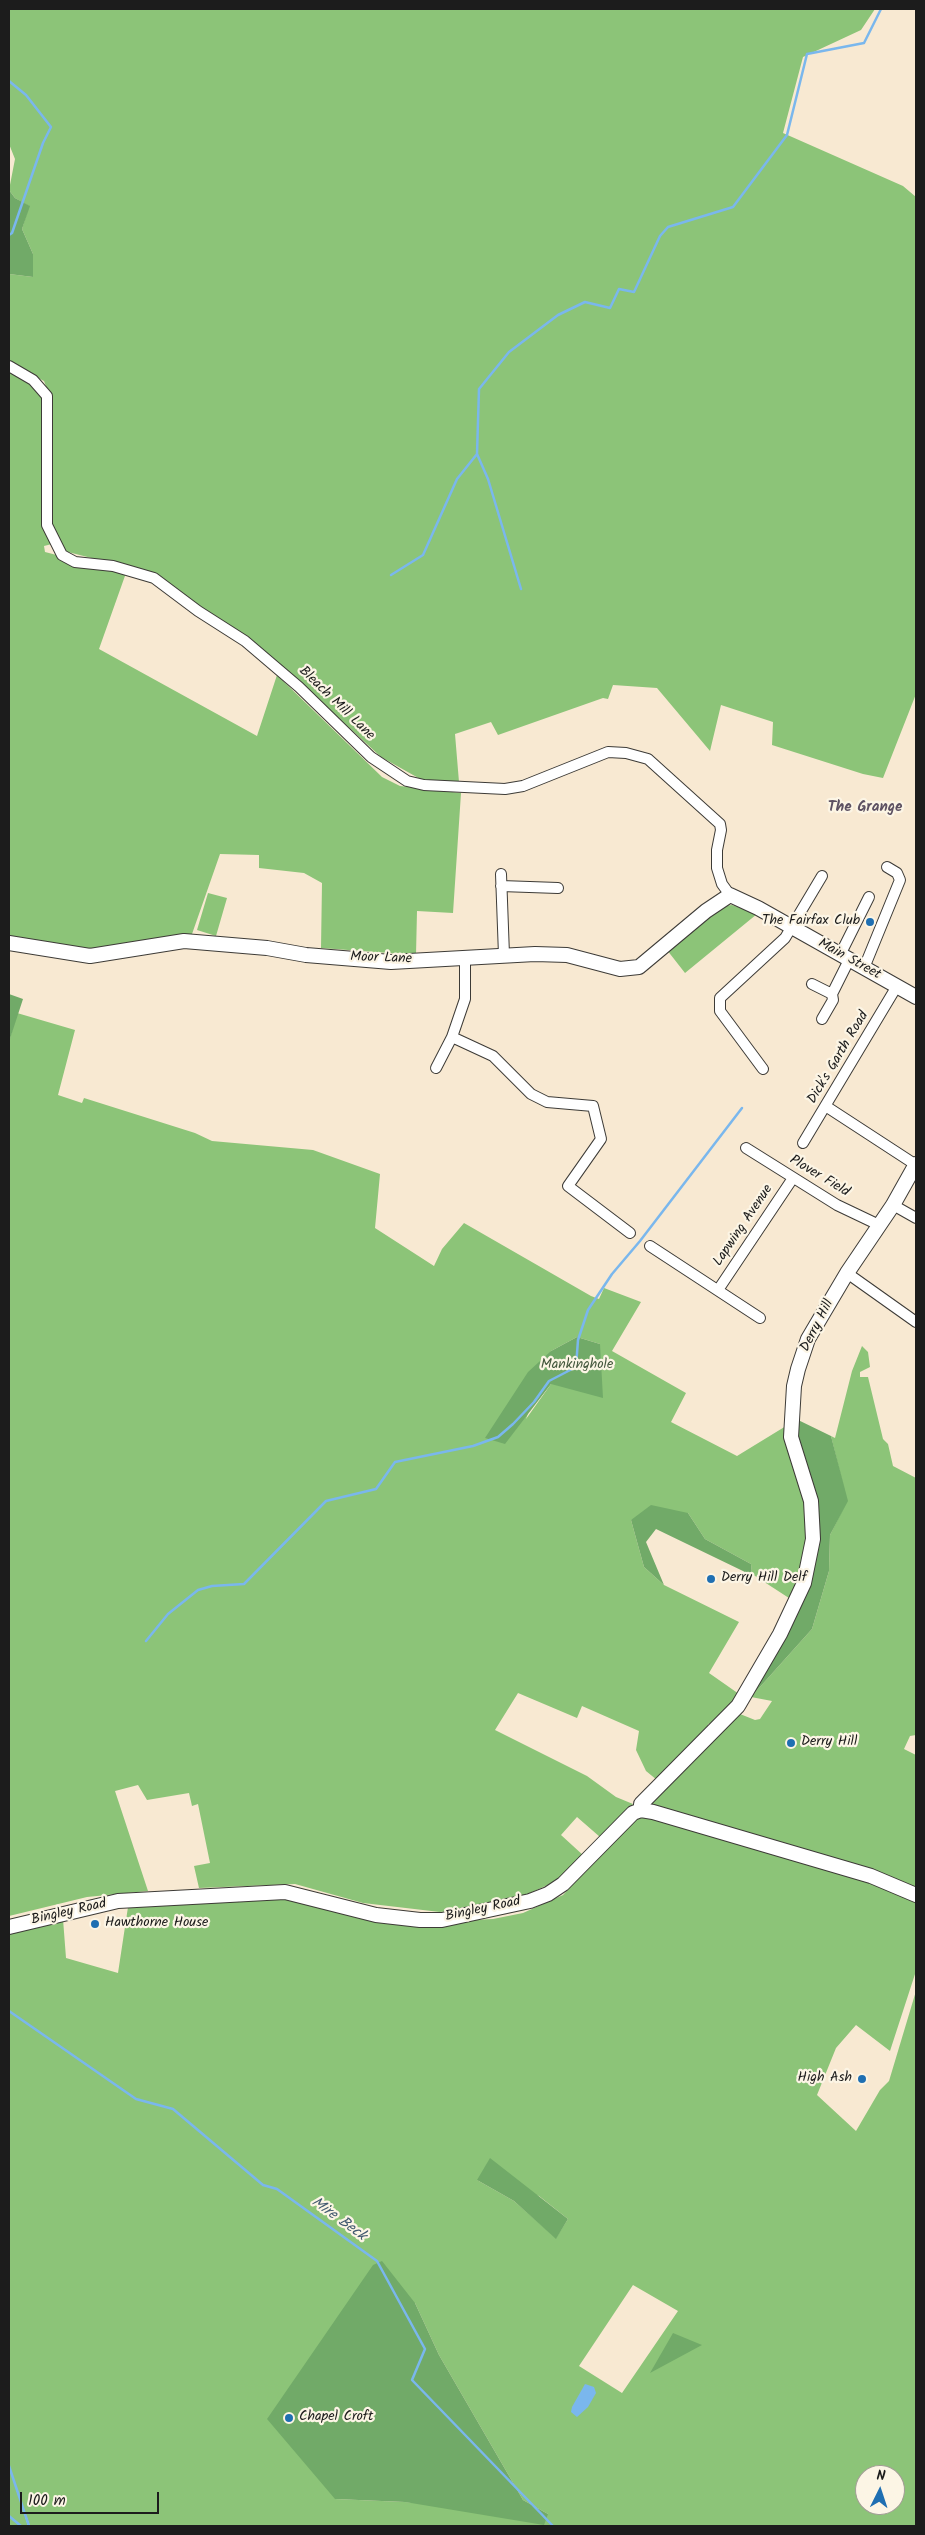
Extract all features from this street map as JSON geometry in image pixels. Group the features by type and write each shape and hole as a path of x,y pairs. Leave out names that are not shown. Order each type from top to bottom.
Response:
{"street":[{"name":"Bleach Mill Lane","path":"9,366 33,380 47,396 47,525 62,555 75,562 113,566 154,578 266,657 372,758 407,781 424,785 505,789 531,784 608,752 626,753 648,759 720,824 721,830 716,850 717,868 722,884 730,895"},
{"path":"864,968 900,880 897,873 887,867"},
{"path":"500,874 504,955"},
{"path":"764,1069 720,1011 720,998 785,938 822,876"},
{"path":"502,886 558,888"},
{"name":"Main Street","path":"730,895 758,908 916,997"},
{"name":"Moor Lane","path":"9,943 90,956 184,941 267,948 306,955 391,962 504,955 567,955 620,969 639,967 706,910 730,895"},
{"path":"822,1019 833,1000 832,994 844,958 869,897"},
{"path":"436,1068 452,1037 465,998 466,958"},
{"path":"812,984 832,994"},
{"name":"Dick's Garth Road","path":"803,1143 827,1107 897,986"},
{"path":"452,1037 493,1056 531,1094 547,1102 593,1106 601,1139 568,1186 630,1233"},
{"path":"827,1107 916,1164"},
{"name":"Plover Field","path":"746,1148 837,1205 879,1226"},
{"name":"Derry Hill","path":"641,1810 641,1804 738,1706 780,1634 804,1583 813,1539 811,1501 791,1437 794,1386 808,1339 847,1274 893,1205 916,1164"},
{"name":"Lapwing Avenue","path":"718,1290 793,1178"},
{"path":"893,1205 916,1218"},
{"path":"650,1246 760,1318"},
{"path":"847,1274 916,1322"},
{"path":"641,1810 647,1810 870,1876 916,1895"},
{"name":"Bingley Road","path":"9,1927 118,1902 286,1892 376,1915 420,1920 442,1920 530,1901 548,1894 563,1884 634,1813 641,1810"}],"green space":[{"path":"9,9 875,9 861,30 803,57 783,133 903,186 916,197 916,694 883,778 863,774 772,745 773,722 721,705 710,751 657,688 613,685 608,699 603,698 498,735 491,722 455,734 459,782 422,780 381,757 307,689 158,575 64,551 50,521 53,427 50,397 44,381 9,363 9,274 33,277 33,254 22,229 29,206 15,198 9,190 15,159 9,144"},
{"path":"9,190 15,198 30,206 22,229 33,254 33,277 9,274"},
{"path":"9,371 33,383 44,398 42,519 52,544 44,546 45,552 126,573 99,649 257,736 277,675 382,777 400,786 461,793 453,913 417,911 416,955 321,948 322,883 304,873 259,868 259,855 220,854 192,934 84,954 9,938"},
{"path":"208,893 227,898 216,936 197,930"},
{"path":"732,905 757,914 685,973 667,950 723,906"},
{"path":"9,994 23,999 9,1042"},
{"path":"17,1013 75,1030 58,1095 82,1103 84,1098 195,1133 212,1141 313,1150 380,1174 375,1228 434,1266 442,1249 464,1223 591,1296 599,1299 604,1288 641,1302 612,1351 686,1393 671,1422 737,1456 786,1426 811,1501 809,1542 792,1600 752,1574 751,1564 705,1539 688,1513 631,1520 644,1567 664,1585 739,1622 709,1673 739,1694 714,1723 708,1724 708,1730 657,1780 646,1771 636,1750 639,1731 582,1706 577,1718 518,1693 495,1730 587,1776 616,1797 633,1804 600,1837 577,1817 561,1835 584,1856 561,1879 521,1897 487,1906 440,1912 363,1903 295,1884 199,1888 194,1866 210,1863 198,1804 192,1806 189,1793 147,1800 138,1785 115,1791 148,1891 87,1897 9,1916 9,1042","holes":["577,1337 600,1344 551,1384 526,1419 551,1351"]},
{"name":"Mankinghole","path":"577,1337 600,1344 603,1398 551,1384 505,1444 485,1438 528,1372 551,1351"},
{"path":"862,1346 868,1352 870,1367 860,1372 860,1377 868,1377 883,1439 888,1444 893,1466 916,1478 916,1735 910,1736 904,1749 916,1755 916,1888 648,1803 735,1712 755,1720 760,1719 772,1701 751,1697 812,1629 829,1571 830,1535 847,1501 831,1436 835,1438 852,1371"},
{"path":"794,1418 831,1436 848,1501 830,1535 829,1571 812,1629 751,1697 814,1558 800,1446"},
{"path":"651,1505 688,1513 705,1539 751,1564 752,1574 656,1529 646,1542 664,1585 644,1567 631,1520"},
{"path":"647,1814 916,1897 916,1971 890,2051 856,2025 836,2048 817,2095 856,2131 880,2090 889,2081 916,1991 916,2526 30,2526 17,2491 28,2526 9,2526 9,1934 63,1919 66,1958 118,1973 128,1907 281,1899 305,1903 361,1919 418,1923 493,1919 523,1913 563,1895 631,1822","holes":["477,2180 539,2196 568,2219 556,2238 514,2201","633,2285 678,2311 622,2393 579,2366","415,2303 439,2355 523,2500 548,2514 405,2502 335,2499"]},
{"path":"490,2158 568,2219 556,2239 514,2201 477,2180"},
{"path":"382,2261 415,2303 439,2355 523,2500 548,2514 544,2525 405,2502 335,2499 267,2419 373,2265"},
{"path":"673,2333 702,2345 650,2373"}],"water":[{"path":"585,2384 594,2387 596,2393 588,2407 577,2417 571,2412 572,2407"}],"waterway":[{"path":"521,589 488,479 477,454 479,389 509,352 558,315 585,302 610,308 619,289 634,292 660,236 668,227 733,207 787,135 807,54 864,43 881,9"},
{"path":"9,81 26,95 51,127 43,143 12,233 9,235"},
{"path":"391,575 423,555 457,479 477,454"},
{"path":"146,1641 168,1614 198,1590 212,1586 244,1584 326,1501 376,1489 395,1462 473,1446 498,1437 513,1424 534,1402 549,1381 576,1367 578,1340 588,1310 612,1274 640,1241 742,1108"},
{"name":"Mire Beck","path":"9,2011 136,2099 173,2109 263,2185 277,2189 377,2261 425,2349 412,2380 553,2526"},
{"path":"9,2466 29,2526"},
{"path":"9,2516 21,2526"}],"place":[{"name":"The Fairfax Club","path":"870,922"},
{"name":"Derry Hill Delf","path":"711,1579"},
{"name":"Derry Hill","path":"791,1743"},
{"name":"Hawthorne House","path":"95,1924"},
{"name":"High Ash","path":"862,2079"},
{"name":"Chapel Croft","path":"289,2418"}],"district":[{"name":"The Grange","path":"865,808"}]}
